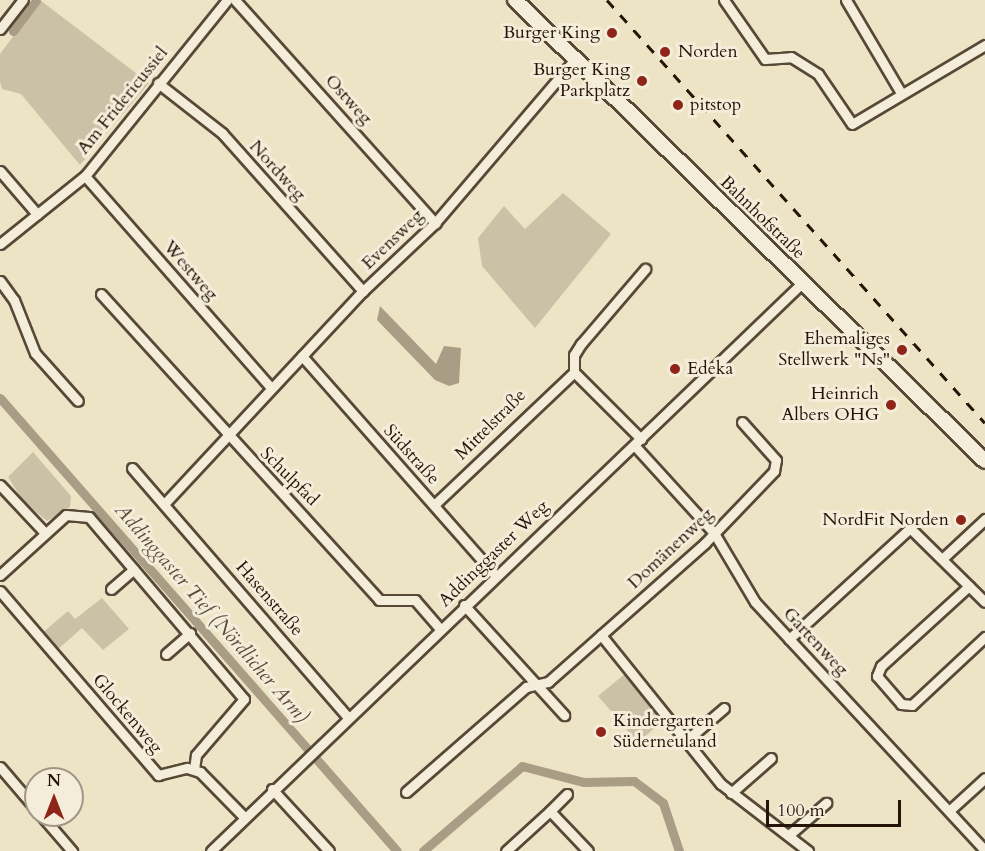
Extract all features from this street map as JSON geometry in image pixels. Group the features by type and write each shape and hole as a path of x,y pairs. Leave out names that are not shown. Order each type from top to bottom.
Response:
{"main road":[{"name":"Bahnhofstraße","path":"515,0 985,462"}],"street":[{"path":"0,29 22,0"},
{"name":"Am Fridericussiel","path":"0,244 85,176 227,0"},
{"name":"Ostweg","path":"236,0 435,223"},
{"path":"724,0 765,58 792,57 818,74 852,124 985,45"},
{"path":"846,0 902,93"},
{"name":"Evensweg","path":"229,438 271,388 363,291 435,223 574,60"},
{"name":"Nordweg","path":"158,83 222,134 363,291"},
{"path":"0,171 37,214"},
{"name":"Westweg","path":"85,176 271,388"},
{"path":"637,442 574,372 574,355 645,269"},
{"path":"0,281 14,300 35,353 78,401"},
{"name":"Addinggaster Weg","path":"211,851 300,761 802,283"},
{"name":"Schulpfad","path":"101,294 229,438 379,600 415,600 440,628"},
{"name":"Südstraße","path":"302,356 496,576"},
{"name":"Mittelstraße","path":"434,506 574,372"},
{"name":"Domänenweg","path":"406,792 526,687 538,685 601,635 714,533 778,465 742,422"},
{"path":"165,503 229,438"},
{"name":"Gartenweg","path":"637,442 714,533 739,581 789,639 985,850"},
{"name":"Hasenstraße","path":"132,468 165,503 348,717"},
{"path":"0,484 45,533"},
{"path":"0,575 66,515 89,517 244,699 196,755 194,769 244,818"},
{"path":"942,559 985,519"},
{"path":"789,639 910,528 985,602"},
{"path":"111,589 134,569"},
{"path":"969,586 881,666 877,676 901,704 912,705 985,637"},
{"name":"Glockenweg","path":"0,591 158,775 194,769"},
{"path":"464,605 564,715"},
{"path":"166,654 190,633"},
{"path":"601,635 689,738 731,794 790,834 807,851"},
{"path":"689,738 724,708"},
{"path":"731,794 771,758"},
{"path":"0,767 24,795"},
{"path":"950,810 985,777"},
{"path":"272,789 329,851"},
{"path":"506,851 567,794"},
{"path":"790,834 826,803"},
{"path":"550,811 588,851"},
{"path":"51,827 72,851"}],"shaded area":[{"path":"40,0 149,83 80,165 21,94 2,89 0,82 0,54"},
{"path":"563,193 611,234 535,328 482,266 478,238 504,206 525,229"},
{"path":"380,306 436,364 444,346 461,348 459,383 449,386 435,380 377,320"},
{"path":"33,452 71,496 70,507 47,521 23,501 8,477"},
{"path":"102,598 129,629 103,650 82,628 56,651 41,634 68,611 75,619"},
{"path":"626,673 664,719 638,743 598,696"}],"waterway":[{"name":"Addinggaster Tief (Nördlicher Arm)","path":"13,31 36,1"},
{"name":"Addinggaster Tief (Nördlicher Arm)","path":"0,398 397,851"},
{"name":"Addinggaster Tief (Nördlicher Arm)","path":"423,851 522,766 584,782 634,781 663,803 679,851"}],"railway":[{"path":"607,0 985,423"}],"place":[{"name":"Burger King","path":"612,33"},
{"name":"Norden","path":"665,52"},
{"name":"Burger King Parkplatz","path":"642,81"},
{"name":"pitstop","path":"678,105"},
{"name":"Ehemaliges Stellwerk \"Ns\"","path":"902,350"},
{"name":"Edeka","path":"675,369"},
{"name":"Heinrich Albers OHG","path":"891,405"},
{"name":"NordFit Norden","path":"961,520"},
{"name":"Kindergarten Süderneuland","path":"601,732"}]}
